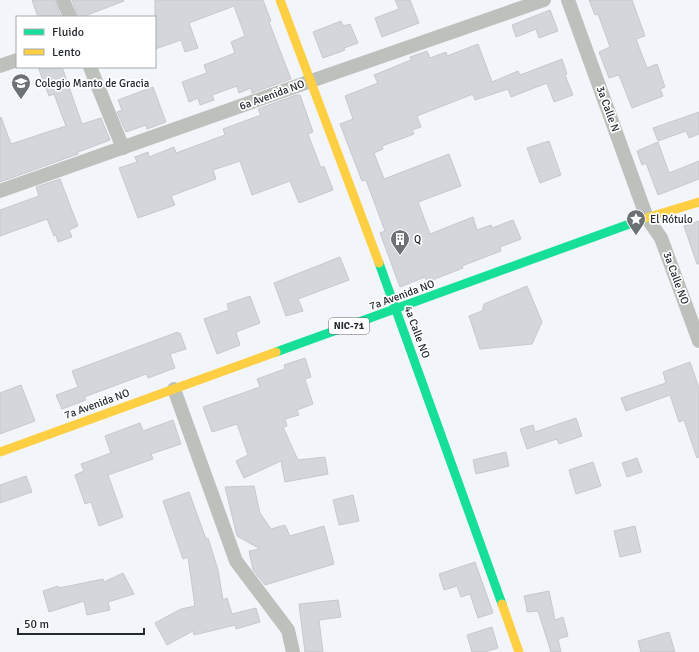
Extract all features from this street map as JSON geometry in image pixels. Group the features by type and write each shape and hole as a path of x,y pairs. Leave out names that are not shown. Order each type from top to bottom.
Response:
{"main road":[{"name":"4a Calle NO","path":"280,0 396,309 519,652"},
{"name":"7a Avenida NO","path":"0,452 647,218 699,202"}],"street":[{"path":"63,0 70,16"},
{"name":"6a Avenida NO","path":"0,191 544,0"},
{"name":"3a Calle N","path":"568,0 647,218"},
{"path":"0,66 16,60"},
{"path":"90,68 122,148"},
{"name":"3a Calle NO","path":"647,218 661,238 699,341"},
{"path":"174,389 236,561 288,630 292,652"}],"building":[{"path":"32,0 55,0 61,16 38,16"},
{"path":"72,0 124,1 85,16 78,16"},
{"path":"155,0 263,0 271,21 269,22 291,79 252,93 251,88 239,93 237,86 212,95 214,100 200,105 198,98 189,102 182,82 207,73 204,65 235,53 231,42 245,36 234,6 189,23 198,48 185,52 181,40 156,49"},
{"path":"395,0 410,0 419,23 382,37 375,18 399,9"},
{"path":"589,0 632,0 645,36 636,39 647,68 657,64 665,87 660,89 663,96 632,108 619,75 609,78 599,52 610,47 598,14 595,15"},
{"path":"550,10 558,31 539,38 536,29 516,37 512,25"},
{"path":"341,21 343,26 350,24 358,43 344,48 345,50 323,58 313,32"},
{"path":"478,44 492,82 518,71 520,75 562,59 567,74 565,75 573,95 554,102 547,83 511,97 508,89 475,100 473,94 417,116 421,127 412,130 414,134 382,146 383,149 374,153 384,179 449,154 461,186 418,202 430,234 473,217 477,230 491,225 492,228 513,220 521,239 500,247 501,251 462,266 463,268 427,282 425,277 400,287 380,233 385,231 366,180 362,181 340,124 353,119 345,96 378,83 374,75 411,60 410,57 427,51 430,58 446,52 447,56"},
{"path":"38,68 62,68 82,124 101,118 110,140 78,152 78,154 0,182 0,118 1,117 11,144 66,126 54,94 49,96"},
{"path":"153,87 166,122 147,129 146,125 126,132 117,112 122,110 118,100"},
{"path":"296,95 300,95 313,132 308,134 321,168 324,166 333,190 299,203 290,181 252,195 240,161 213,170 216,179 171,196 175,205 138,218 119,168 137,162 135,157 148,152 149,157 174,147 176,153 225,135 223,129 261,115 258,109"},
{"path":"699,112 699,134 689,138 686,131 658,141 653,128"},
{"path":"549,141 561,175 540,183 527,148"},
{"path":"658,142 669,173 699,161 699,179 658,195 646,163 642,165 637,151"},
{"path":"60,179 78,226 69,230 72,237 58,242 56,235 54,236 47,219 0,236 0,210 39,196 36,187"},
{"path":"699,221 699,264 697,264 684,226"},
{"path":"340,257 349,280 298,299 303,311 286,316 274,283"},
{"path":"527,286 542,322 532,344 480,349 469,316 482,311 484,304"},
{"path":"250,296 260,323 236,332 240,345 217,354 204,319 229,310 227,304"},
{"path":"178,332 178,334 180,333 186,349 170,354 175,368 148,378 146,374 84,397 86,400 62,409 56,395 78,387 72,371"},
{"path":"305,358 311,377 305,379 313,404 297,410 299,415 285,419 287,426 283,427 298,460 325,457 328,474 285,482 281,461 244,478 236,461 248,455 237,424 212,432 203,407 260,387 257,379 285,369 284,365"},
{"path":"690,362 699,388 699,457 697,458 684,420 679,422 670,395 626,411 621,398 666,383 663,372"},
{"path":"21,385 35,421 0,434 0,393"},
{"path":"576,418 582,436 559,444 557,439 527,449 520,429 533,425 535,432"},
{"path":"173,420 181,444 151,454 153,459 108,475 123,517 99,526 91,502 85,504 75,475 84,471 81,464 111,453 105,436 140,423 143,431"},
{"path":"506,452 509,466 476,474 473,460"},
{"path":"637,458 642,472 627,477 622,463"},
{"path":"593,462 601,486 576,494 569,470"},
{"path":"26,476 32,492 0,503 0,485"},
{"path":"254,486 260,513 271,529 285,525 290,536 324,526 334,564 265,585 253,570 249,551 260,549 237,536 225,487"},
{"path":"189,492 206,539 208,538 218,570 223,600 227,598 232,614 256,608 260,622 236,629 235,625 194,635 193,631 167,645 155,623 181,609 195,606 188,557 183,559 163,501"},
{"path":"353,495 359,521 339,525 333,500"},
{"path":"635,526 641,552 620,557 614,531"},
{"path":"475,562 493,613 478,618 470,594 461,597 457,586 444,590 439,574"},
{"path":"123,573 134,594 108,602 110,610 87,615 84,601 49,612 43,591 58,586 59,588 103,579 104,582"},
{"path":"549,591 555,620 563,617 568,636 558,639 561,652 551,652 538,611 527,612 524,596"},
{"path":"338,600 341,617 319,620 323,652 305,652 299,604"},
{"path":"492,627 498,648 485,652 472,652 467,635"},
{"path":"669,632 675,652 641,652 638,641"}],"traffic: fast":[{"path":"276,352 646,218"},
{"path":"379,263 502,604"}],"traffic: slow":[{"path":"280,0 379,263"},
{"path":"646,218 699,202"},
{"path":"0,452 276,352"},
{"path":"502,604 519,652"}],"place":[{"name":"Colegio Manto de Gracia","path":"21,100"},
{"name":"El Rótulo","path":"636,236"},
{"name":"Q","path":"400,256"}]}
